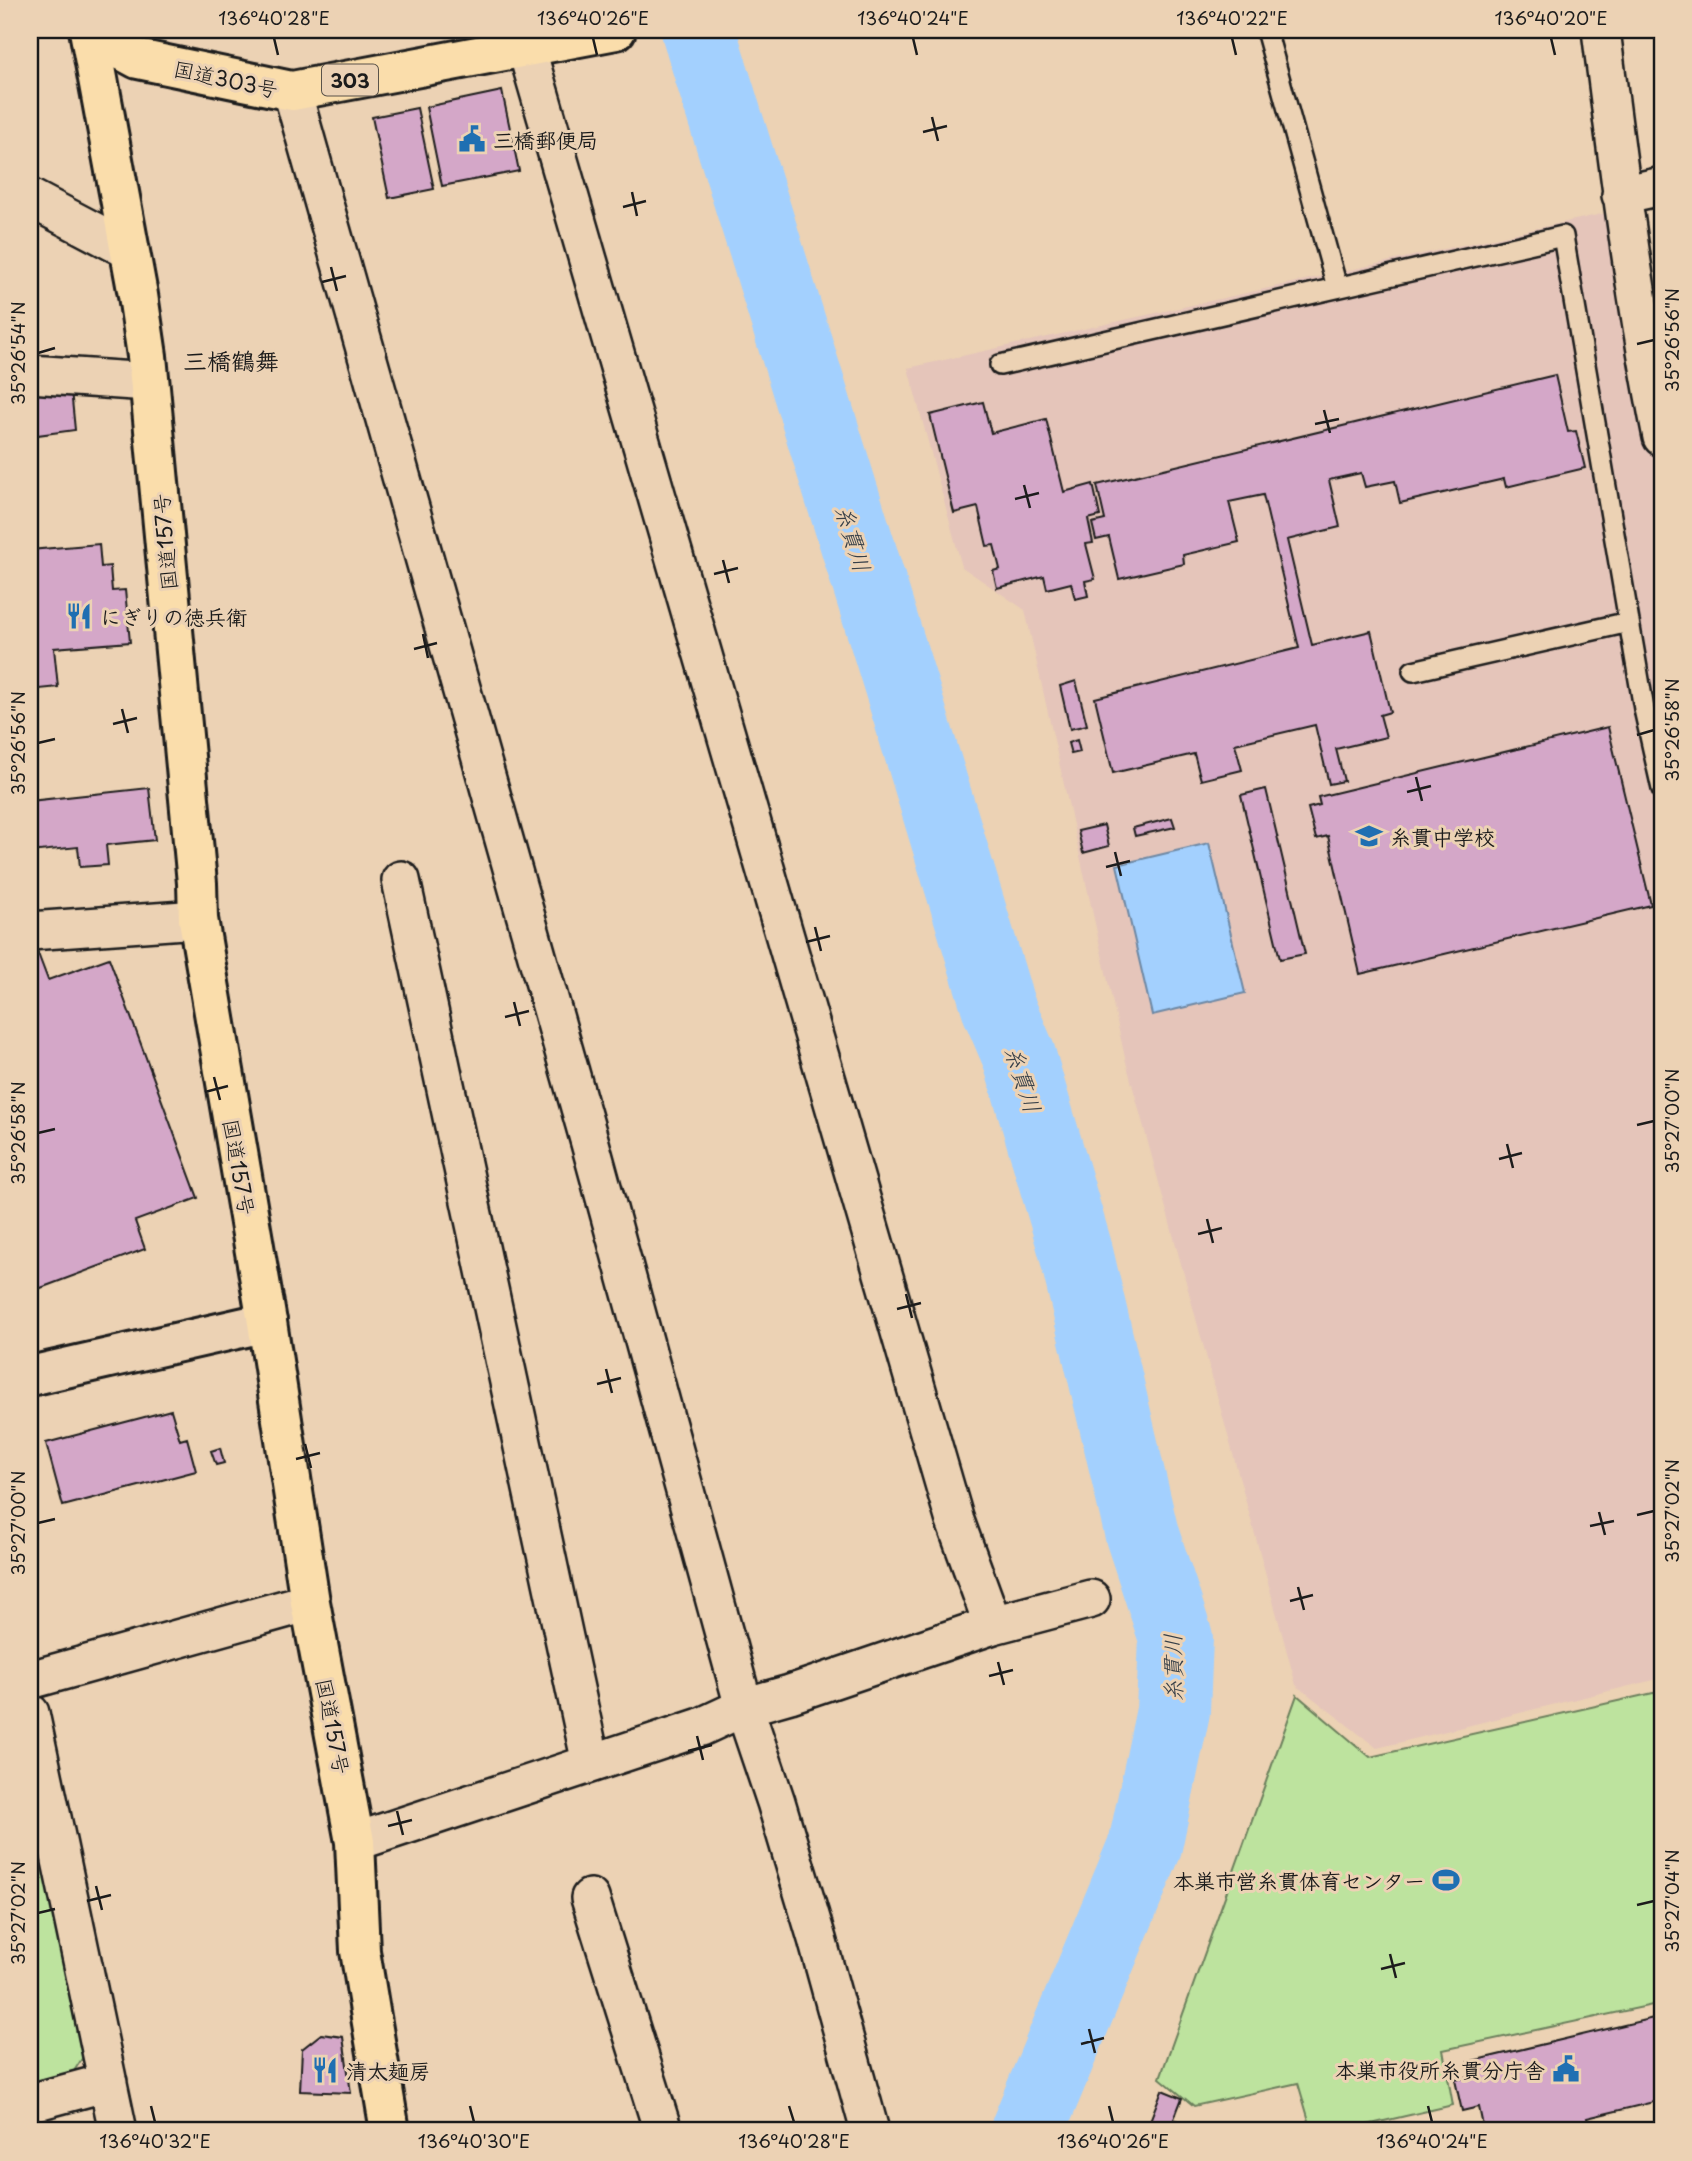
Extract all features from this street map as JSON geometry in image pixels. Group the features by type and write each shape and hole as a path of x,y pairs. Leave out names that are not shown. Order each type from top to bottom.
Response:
{"highway":[{"name":"国道303号","path":"89,31 138,59 292,91 616,30"},
{"name":"国道157号","path":"89,31 138,295 149,382 198,919 267,1322 310,1602 355,1842 360,1951 390,2131"}],"street":[{"path":"1601,30 1621,195 1656,370 1662,437"},
{"path":"526,47 956,1521 993,1625"},
{"path":"292,91 586,1130 744,1707 776,1802 870,2131"},
{"path":"1621,195 1662,186"},
{"path":"30,198 129,250"},
{"path":"30,374 149,382"},
{"path":"401,880 591,1763"},
{"path":"30,931 198,919"},
{"path":"30,1376 267,1322"},
{"path":"355,1842 701,1727 744,1707 993,1625 1091,1599"},
{"path":"30,1680 310,1602"},
{"path":"30,1713 118,2131"},
{"path":"590,1898 663,2131"},
{"path":"30,2104 108,2082"}],"lane":[{"path":"1266,30 1337,287"},
{"path":"1000,365 1563,236 1644,709 1662,789"},
{"path":"1413,671 1629,622"}],"shaded area":[{"name":"糸貫中学校","path":"1611,212 1662,470 1662,1678 1377,1748 1296,1685 1126,1062 1025,610 962,567 908,368"}],"green space":[{"name":"本巣市営糸貫体育センター","path":"1662,1691 1662,2003 1443,2050 1453,2105 1341,2131 1312,2131 1298,2083 1194,2106 1160,2078 1297,1695 1370,1757"},
{"path":"30,1755 85,2054 74,2071 30,2085"}],"water":[{"path":"1209,843 1245,993 1152,1015 1117,865"}],"building":[{"path":"502,91 519,171 442,186 426,107"},
{"path":"417,108 434,189 389,198 372,117"},
{"path":"1555,375 1568,432 1576,431 1585,468 1506,487 1504,479 1400,503 1395,481 1365,487 1361,473 1329,480 1340,527 1287,540 1312,645 1371,631 1390,712 1380,715 1386,737 1336,749 1344,781 1329,784 1315,725 1235,744 1242,770 1201,780 1194,754 1113,773 1095,698 1299,648 1263,495 1229,502 1239,542 1183,555 1184,564 1119,579 1109,537 1096,540 1092,523 1105,520 1097,485"},
{"path":"70,380 75,430 30,436 30,384"},
{"path":"983,402 991,433 1046,419 1064,492 1093,484 1100,516 1088,519 1093,543 1086,544 1095,579 1085,581 1088,596 1075,599 1071,583 1047,589 1044,576 997,588 993,571 1000,569 994,545 987,546 978,507 954,513 930,415"},
{"name":"にぎりの徳兵衛","path":"99,544 101,567 110,566 112,591 125,590 130,642 54,648 58,687 30,690 30,550"},
{"path":"1076,681 1087,725 1070,729 1060,686"},
{"path":"1608,727 1651,905 1360,974 1328,836 1316,839 1308,808 1320,805 1318,797"},
{"path":"1077,740 1080,752 1071,754 1068,743"},
{"path":"149,788 155,840 106,845 108,865 80,867 78,847 30,852 30,801"},
{"path":"1266,789 1305,954 1280,959 1241,795"},
{"path":"1172,818 1175,827 1135,836 1133,828"},
{"path":"1104,825 1109,846 1083,853 1078,831"},
{"path":"37,951 48,980 109,958 198,1198 135,1221 145,1249 30,1292 30,954"},
{"path":"171,1410 180,1440 187,1438 196,1471 63,1506 46,1443"},
{"path":"220,1448 224,1463 216,1465 211,1451"},
{"name":"本巣市役所糸貫分庁舎","path":"1662,2016 1662,2100 1587,2118 1590,2131 1484,2131 1479,2107 1462,2111 1455,2080 1471,2076 1468,2062"},
{"name":"清太麺房","path":"321,2034 343,2037 351,2093 300,2091 302,2049"},
{"path":"1162,2090 1182,2098 1174,2119 1179,2122 1175,2131 1146,2131"}],"waterway":[{"name":"糸貫川","path":"698,30 999,1009 1019,1056 1075,1248 1142,1535 1176,1638 1173,1711 1145,1846 1027,2131"}],"place":[{"name":"三橋郵便局","path":"472,139"},
{"name":"にぎりの徳兵衛","path":"79,616"},
{"name":"糸貫中学校","path":"1369,836"},
{"name":"本巣市営糸貫体育センター","path":"1446,1880"},
{"name":"本巣市役所糸貫分庁舎","path":"1566,2069"},
{"name":"清太麺房","path":"325,2070"}],"district":[{"name":"三橋鶴舞","path":"231,360"}]}
